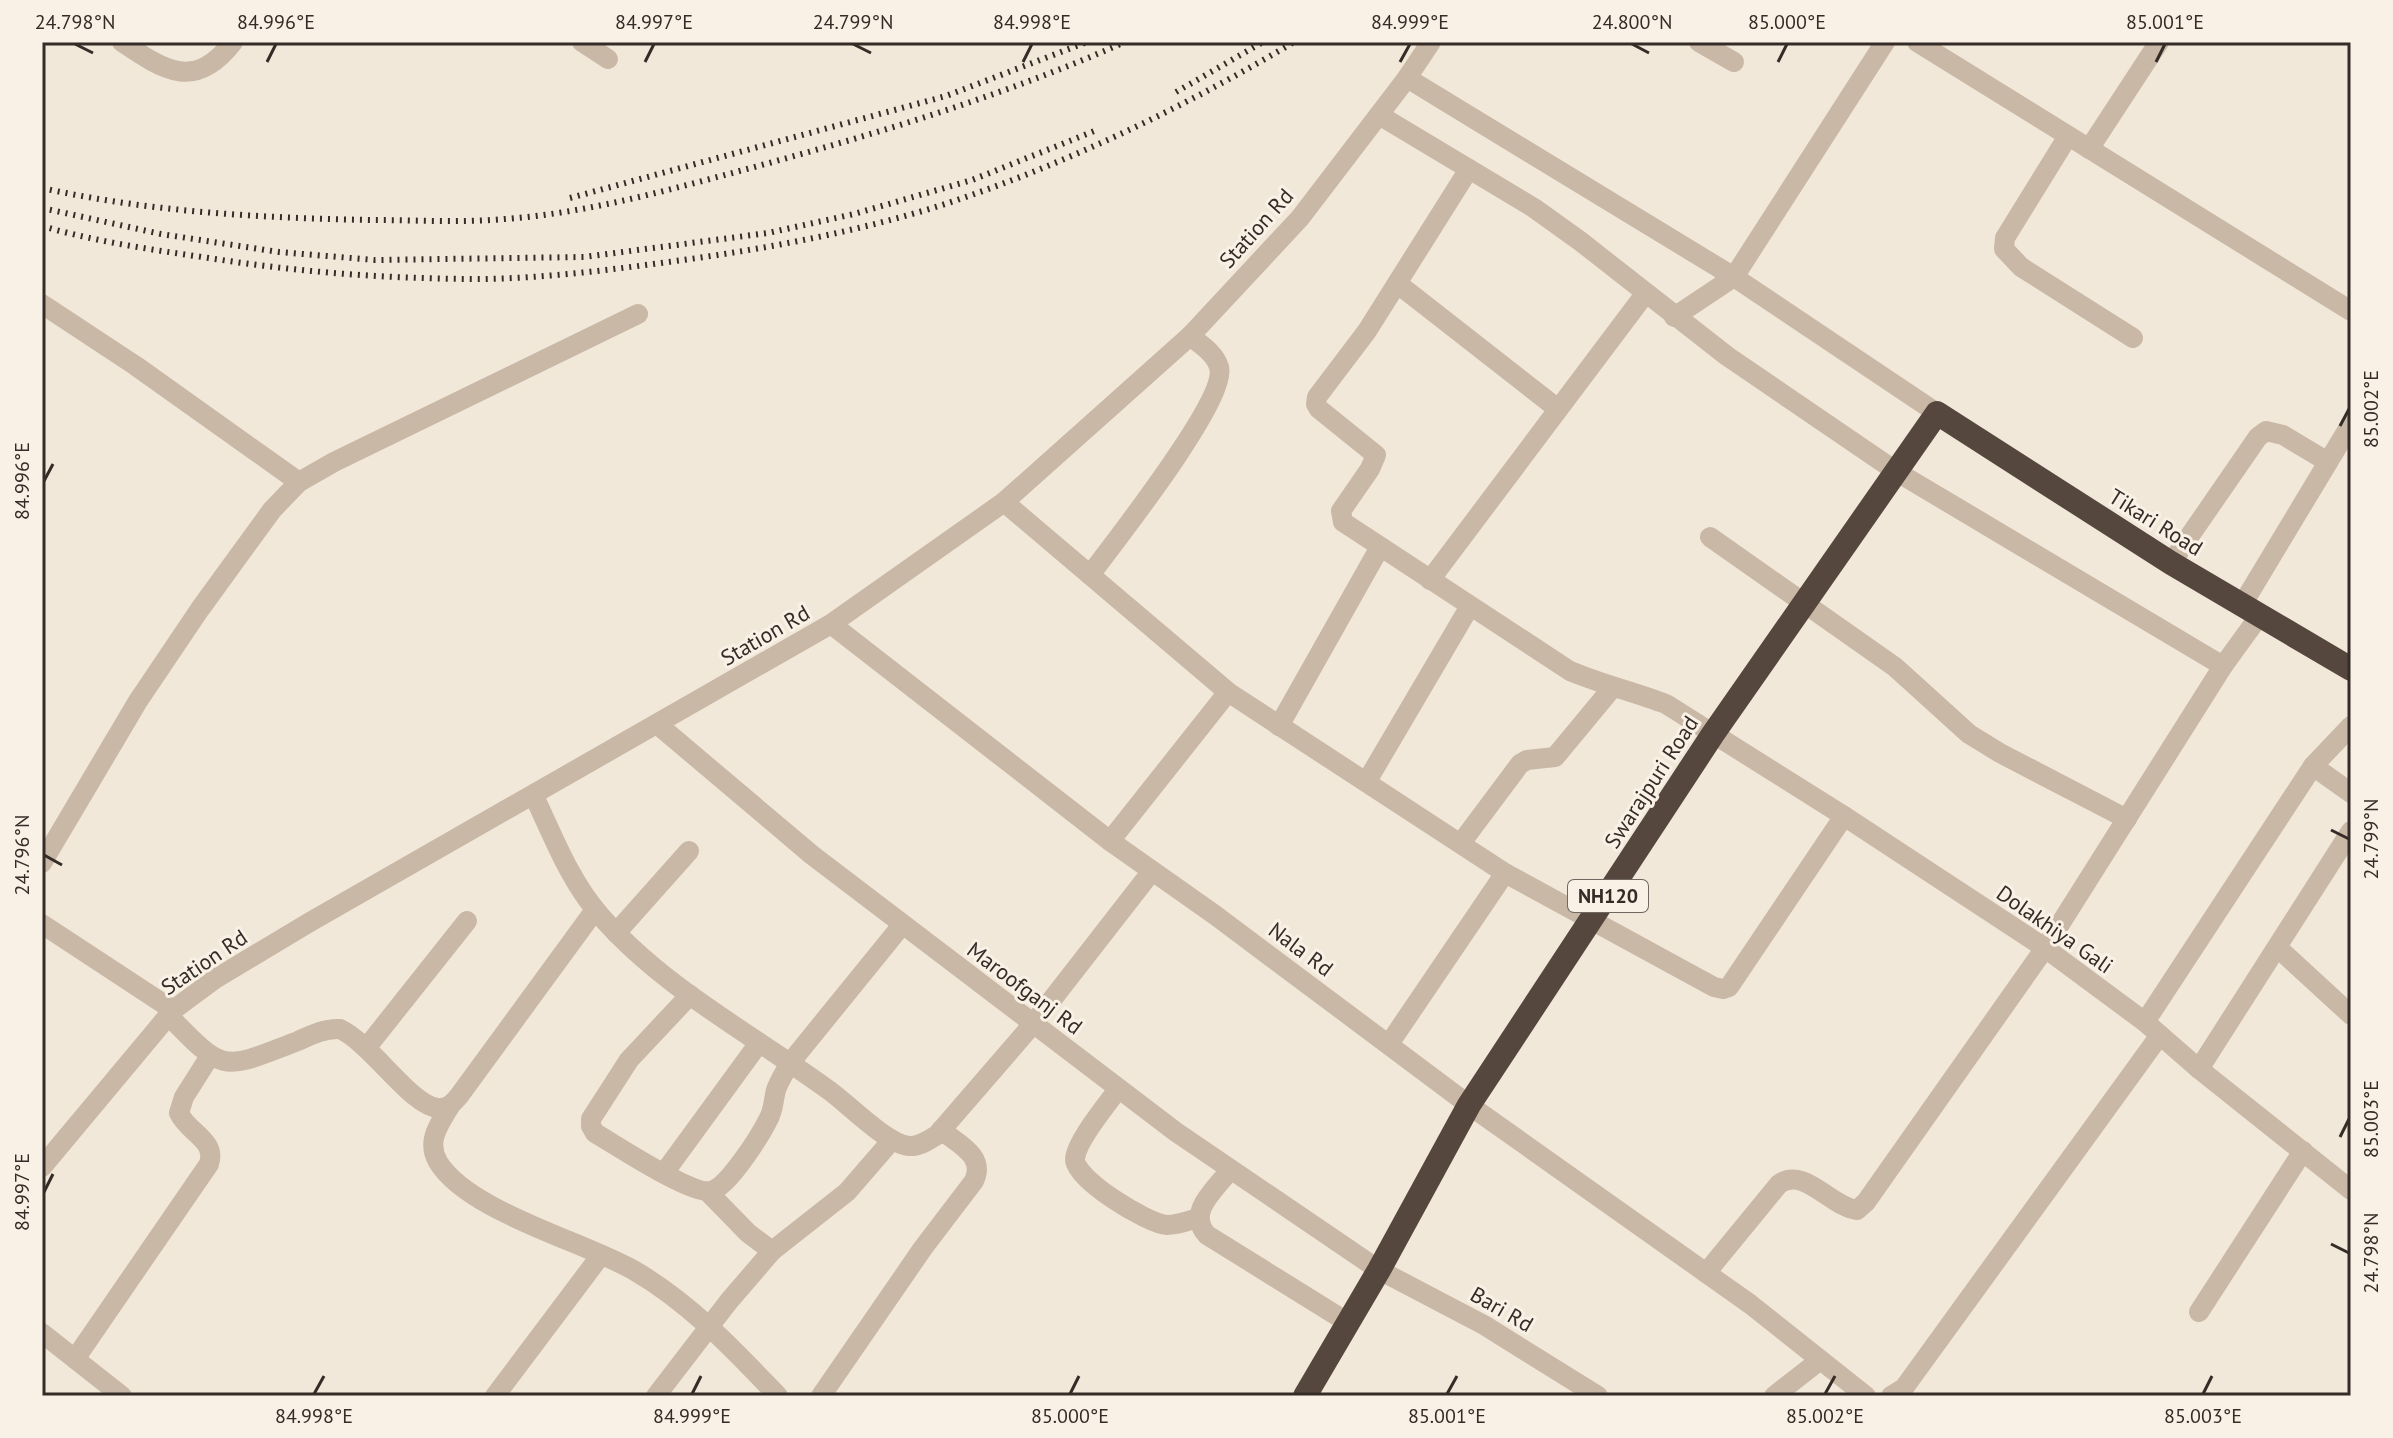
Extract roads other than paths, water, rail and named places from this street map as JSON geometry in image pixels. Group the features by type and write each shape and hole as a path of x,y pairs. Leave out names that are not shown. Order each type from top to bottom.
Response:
{"highway":[{"name":"Swarajpuri Road","path":"1305,1396 1379,1270 1469,1105 1713,734 1937,413"},
{"name":"Tikari Road","path":"1937,413 2171,563 2351,669"}],"street":[{"path":"122,42 162,67 190,72 214,64 233,42"},
{"path":"582,42 608,59"},
{"name":"Station Rd","path":"42,1167 170,1012 215,979 831,624 1004,502 1190,336 1300,218 1431,42"},
{"path":"1699,42 1734,62"},
{"path":"1674,317 1734,277 1885,42"},
{"path":"1917,42 2351,311"},
{"path":"2089,149 2159,42"},
{"path":"1407,78 1734,277 1937,413"},
{"path":"1379,115 1534,208 1674,317 1897,472 2223,666"},
{"path":"2068,136 2005,238 2004,249 2021,267 2133,338"},
{"path":"1469,169 1398,284 1558,409"},
{"name":"Dolakhiya Gali","path":"1398,284 1367,331 1321,390 1316,404 1376,455 1341,511 1343,522 1570,671 1666,704 2045,948 2152,1028 2351,1190"},
{"path":"1430,580 1645,294"},
{"path":"42,304 136,366 299,482"},
{"path":"42,863 138,701 200,609 272,510 299,482 638,314"},
{"path":"1090,575 1176,457 1218,384 1220,369 1213,356 1190,336"},
{"path":"1706,1273 1787,1178 1799,1179 1848,1209 1857,1210 1866,1202 2045,948 2223,666 2328,462 2351,424"},
{"path":"2171,563 2258,437 2266,431 2283,435 2328,462"},
{"path":"1004,502 1228,692 1505,873 1714,987 1729,987 1844,816"},
{"path":"1710,537 1895,667 1969,734 2127,819"},
{"path":"1279,726 1380,547"},
{"path":"1367,781 1470,606"},
{"name":"Nala Rd","path":"831,624 1110,841 1469,1105 1750,1304 1866,1396"},
{"path":"1461,843 1520,764 1527,760 1555,757 1613,687"},
{"path":"1110,841 1228,692"},
{"name":"Maroofganj Rd","path":"657,724 812,855 1118,1089 1230,1170 1379,1270"},
{"path":"1891,1396 1904,1388 2152,1028 2313,766 2350,729"},
{"path":"2313,766 2351,793"},
{"path":"534,796 573,878 616,933 690,995 790,1063 892,1140 909,1146 923,1143 941,1130 1033,1024 1152,871"},
{"path":"2199,1069 2351,831"},
{"path":"616,933 689,851"},
{"path":"1389,1044 1505,873"},
{"path":"595,910 450,1106 434,1134 432,1148 439,1164 459,1183 504,1212 635,1271 659,1287 710,1327 778,1396"},
{"path":"367,1047 467,921"},
{"path":"42,924 170,1012 210,1056 227,1063 242,1062 331,1028 340,1029 367,1047 411,1094 427,1105 440,1109 450,1106"},
{"path":"708,1192 727,1180 767,1123 774,1109 777,1086 790,1063 902,925"},
{"path":"2278,948 2351,1015"},
{"path":"690,995 629,1060 591,1119 591,1126 595,1133 664,1173 708,1192 726,1214 772,1251"},
{"path":"664,1173 759,1043"},
{"path":"75,1359 209,1164 212,1155 208,1145 183,1122 179,1113 184,1097 210,1056"},
{"path":"1118,1089 1082,1142 1075,1156 1075,1165 1084,1177 1151,1221 1166,1225 1198,1218"},
{"path":"821,1396 923,1248 974,1181 978,1172 975,1157 941,1130"},
{"path":"656,1396 772,1251 847,1192 892,1140"},
{"path":"2199,1312 2303,1151"},
{"path":"1230,1170 1201,1209 1198,1218 1200,1228 1347,1322"},
{"path":"495,1396 601,1255"},
{"name":"Bari Rd","path":"1379,1270 1484,1325 1598,1396"},
{"path":"42,1333 122,1396"},
{"path":"1774,1396 1820,1360"}],"railway":[{"path":"570,198 946,96 1087,42"},
{"path":"42,188 124,203 248,215 455,221 536,216 658,192 843,142 986,97 1125,42"},
{"path":"1176,92 1263,42"},
{"path":"42,226 131,246 254,265 417,278 532,277 716,255 876,224 985,190 1121,134 1209,90 1294,42"},
{"path":"42,208 161,234 279,252 375,260 584,257 768,233 854,214 972,180 1097,130"}]}
